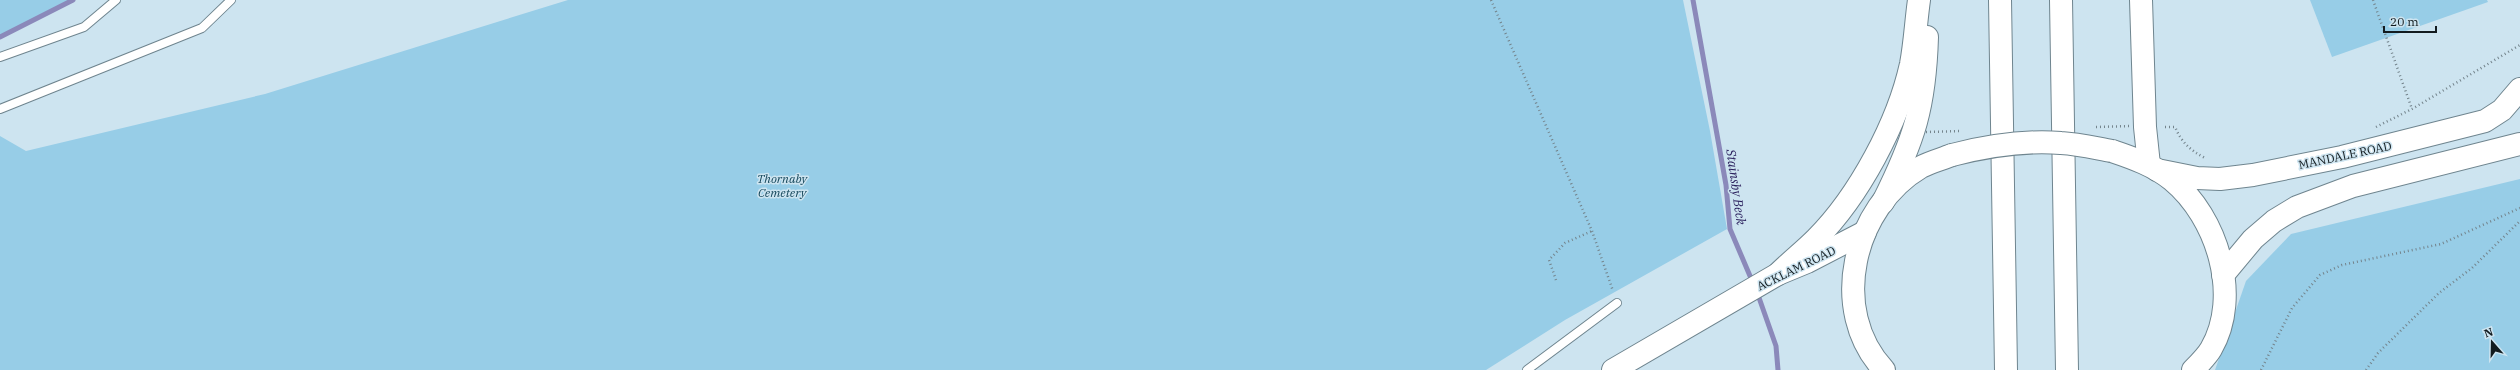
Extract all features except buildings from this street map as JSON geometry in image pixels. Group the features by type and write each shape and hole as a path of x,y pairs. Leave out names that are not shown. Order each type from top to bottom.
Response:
{"main road":[{"path":"1774,277 1816,239 1840,211 1876,154 1901,99 1907,77 1919,0"},
{"path":"1884,370 1864,338 1854,308 1852,289 1855,260 1865,232 1883,202 1907,153 1916,130 1924,91 1927,20 1924,0"},
{"path":"2000,0 2006,370"},
{"path":"2061,0 2067,370"},
{"path":"2141,0 2137,126 2153,168"},
{"name":"MANDALE ROAD","path":"2153,168 2198,178 2220,179 2253,175 2342,157 2485,121 2502,110 2520,89"},
{"path":"1883,202 1921,167 1952,155 1978,148 2035,142 2062,143 2112,151 2153,168 2187,194 2199,209 2211,233 2223,275 2224,297 2221,320 2211,349 2194,370"},
{"path":"2223,275 2253,239 2274,221 2297,207 2353,186 2520,144"},
{"name":"ACKLAM ROAD","path":"1613,370 1774,277 1865,232"}],"lane":[{"path":"0,57 84,27 116,0"},
{"path":"0,109 202,28 231,0"},
{"path":"1527,370 1617,303"}],"path":[{"path":"1491,0 1592,231 1605,264 1617,303"},
{"path":"2372,0 2412,109"},
{"path":"2369,130 2412,109 2520,45"},
{"path":"2137,126 2175,127 2181,141 2193,152 2209,160"},
{"path":"2261,370 2292,308 2320,275 2342,265 2441,244 2520,208"},
{"path":"2366,370 2378,353 2439,293 2472,268 2520,221"},
{"path":"1556,280 1549,260 1565,244 1592,231"}],"green space":[{"path":"0,0 73,0 0,37"},
{"name":"Thornaby Cemetery","path":"568,0 1683,0 1710,131 1727,229 1565,320 1486,370 0,370 0,136 26,151 265,94"},
{"path":"2310,0 2487,0 2488,2 2332,57"},
{"path":"2520,179 2520,370 2215,370 2246,281 2291,234"}],"waterway":[{"path":"0,37 73,0"},
{"name":"Stainsby Beck","path":"1693,0 1726,185 1730,229 1753,283"},
{"name":"Stainsby Beck","path":"1757,292 1776,346 1778,370"}]}
